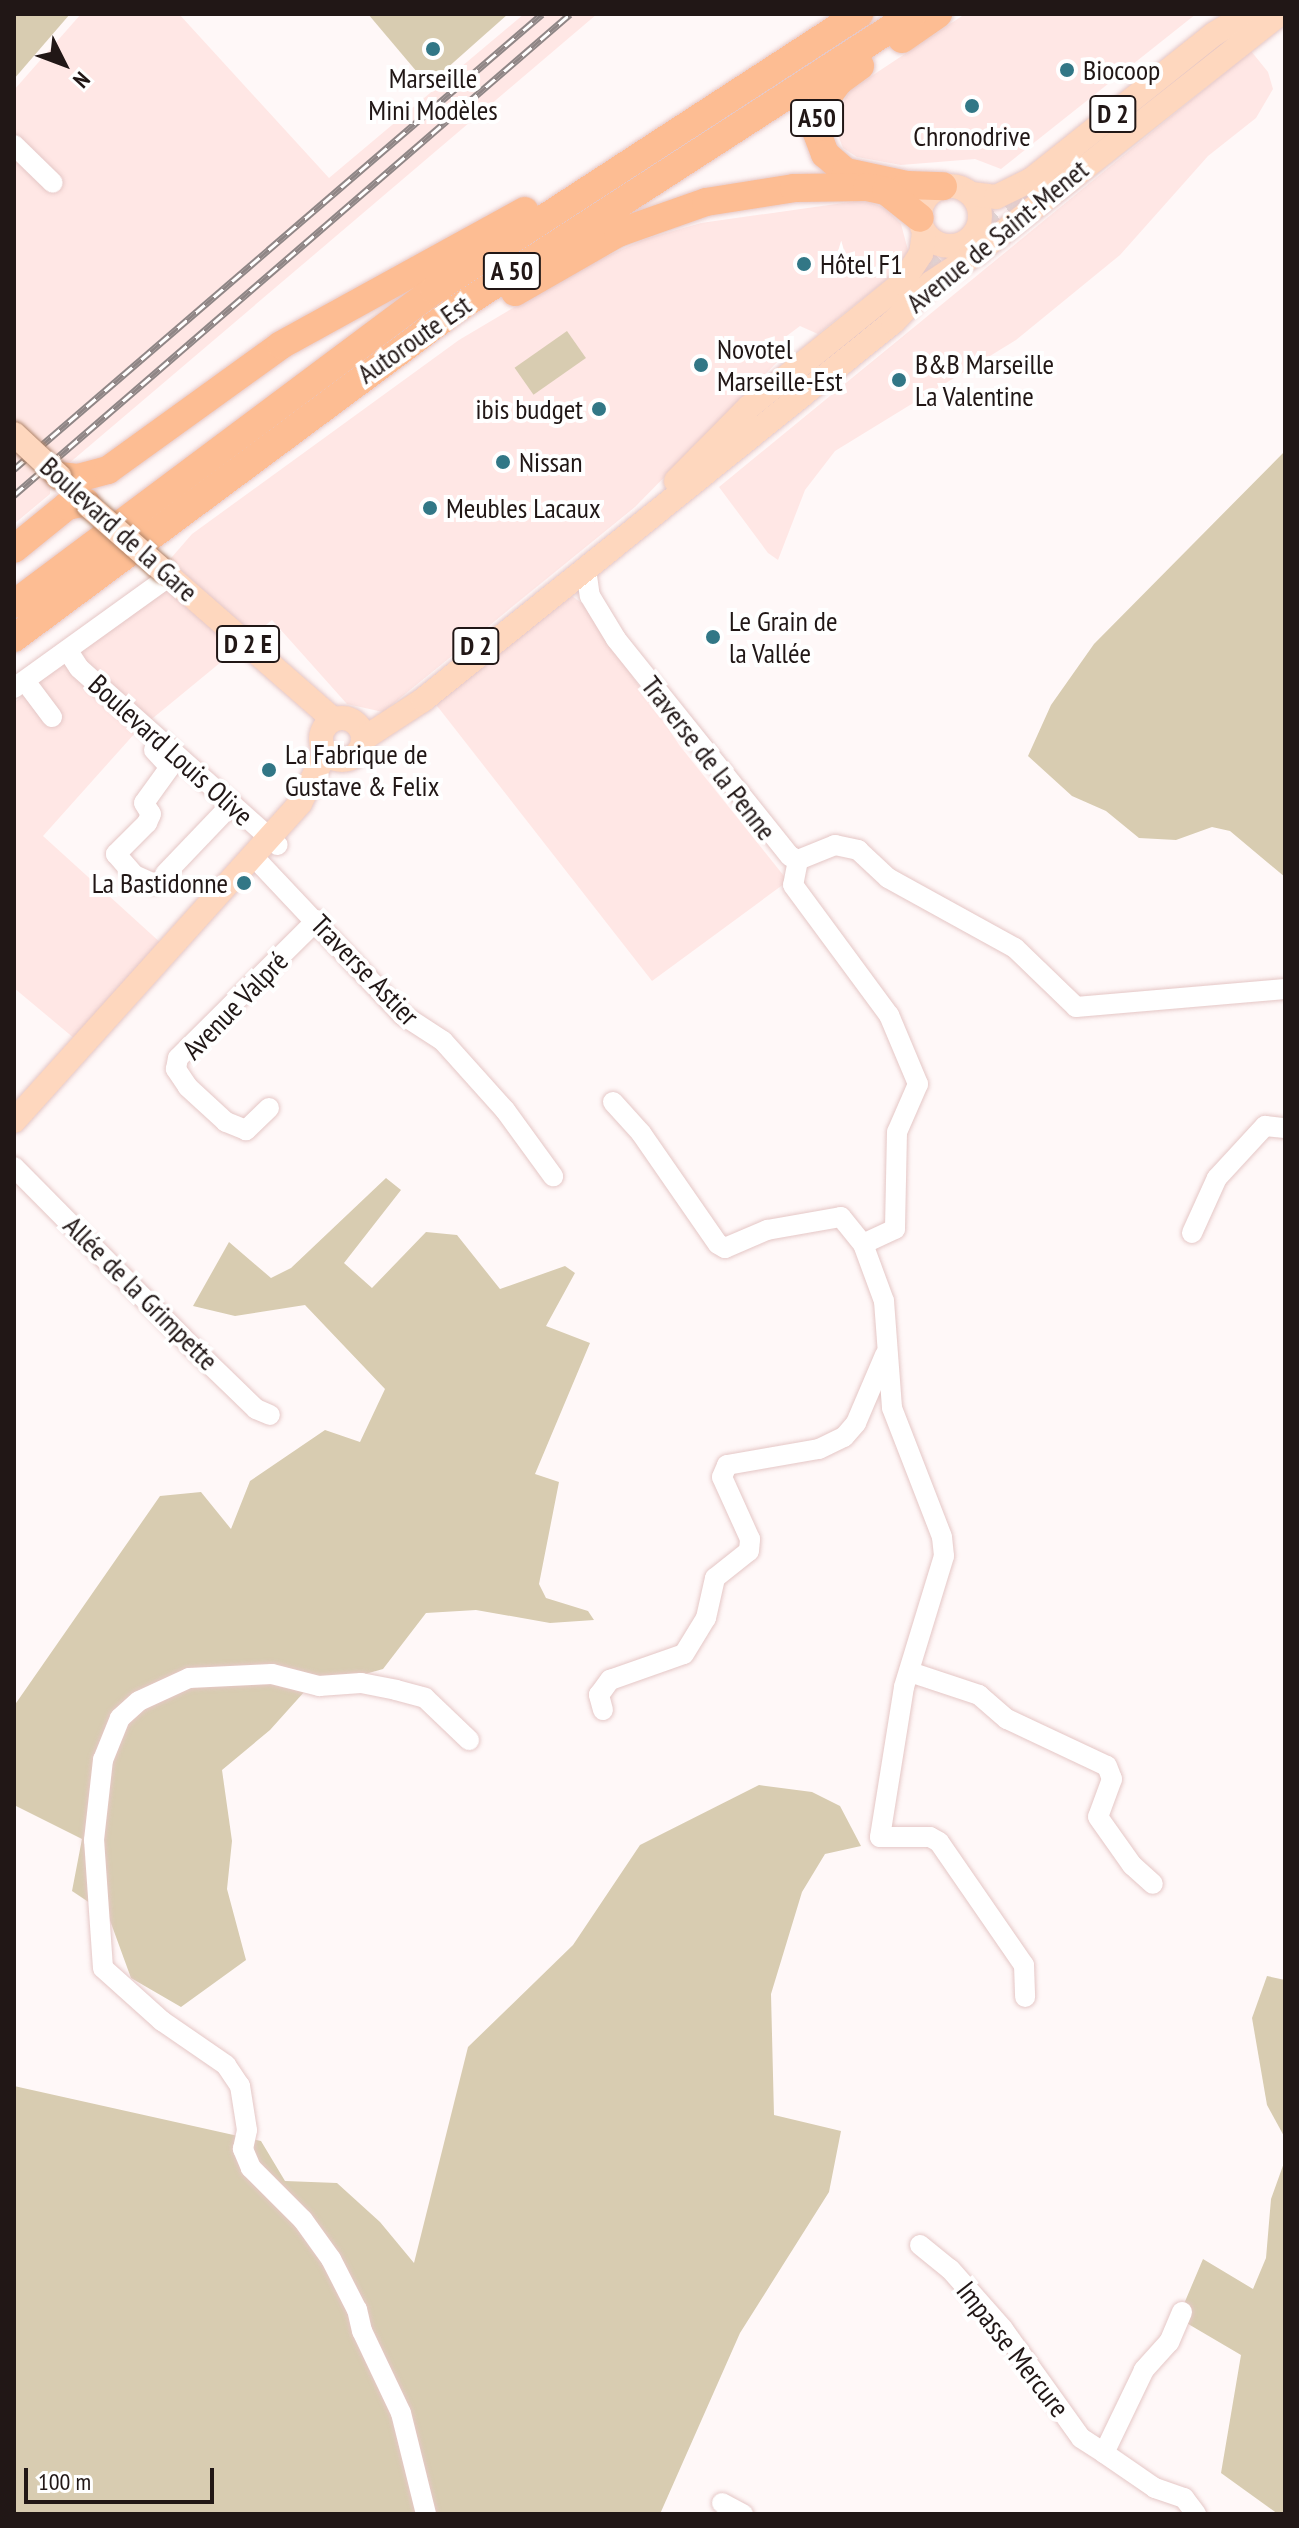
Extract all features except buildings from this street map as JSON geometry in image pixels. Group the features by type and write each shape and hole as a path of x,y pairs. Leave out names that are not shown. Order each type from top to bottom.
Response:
{"highway":[{"name":"Autoroute Est","path":"14,604 434,290 859,14"},
{"name":"Autoroute Est","path":"14,638 455,310 913,14"},
{"name":"A50","path":"938,14 839,81 818,109 815,128 825,154 846,172 907,185 943,186"},
{"path":"36,531 60,477 78,478 108,470 281,345 708,110"},
{"path":"180,512 519,289 618,233 660,215 706,202 794,188 867,187 897,198 922,226"},
{"path":"14,549 67,506 88,504"}],"main road":[{"name":"D 2","path":"978,228 1053,181 1249,14"},
{"name":"Avenue de Saint-Menet","path":"972,194 996,197 1031,180 1214,34 1249,14"},
{"name":"Avenue de Saint-Menet","path":"870,329 911,306 931,283 978,252 1053,181 1279,14"},
{"path":"943,186 972,194 981,216 978,228 966,242 949,247 922,226 926,198 943,186"},
{"name":"Avenue de Saint-Menet","path":"588,562 668,491 749,407 902,283 921,254 922,226"},
{"name":"Avenue de Saint-Menet","path":"588,562 870,329 907,302 949,247"},
{"path":"668,491 870,329"},
{"name":"Boulevard de la Gare","path":"14,434 166,573 351,727"},
{"name":"D 2","path":"351,727 397,720 566,586 588,562"},
{"name":"D 2","path":"351,727 393,713 588,562"},
{"path":"14,1121 265,851 334,756 359,751 351,727 321,738 334,756"}],"street":[{"path":"14,145 53,183"},
{"name":"Traverse de la Penne","path":"588,562 590,596 683,728 782,850 798,860 835,845 858,850 888,878 1015,948 1066,1003 1076,1007 1285,989"},
{"path":"52,717 19,684 68,651 166,573"},
{"path":"566,586 590,596"},
{"name":"Boulevard Louis Olive","path":"68,651 148,732 232,804 265,851"},
{"path":"148,732 145,742 170,767 144,803 151,814 147,823 116,854 134,875 159,879 232,804"},
{"name":"Traverse Astier","path":"265,851 317,920 403,1015 443,1041 553,1176"},
{"path":"798,860 793,885 889,1015 918,1084 895,1147 895,1229 863,1244"},
{"name":"Avenue Valpré","path":"269,1108 246,1130 226,1122 188,1087 176,1069 178,1058 317,920"},
{"path":"613,1102 635,1125 718,1244 725,1248 767,1230 841,1217 863,1244 884,1301 892,1408 942,1537 944,1556 910,1672 880,1837 887,1841 930,1837 939,1842 1024,1965 1025,1997"},
{"path":"1192,1233 1217,1178 1265,1126 1285,1128"},
{"name":"Allée de la Grimpette","path":"14,1167 192,1347 256,1409 270,1415"},
{"path":"603,1710 599,1695 610,1680 684,1654 706,1618 715,1578 749,1551 750,1539 722,1477 727,1465 819,1449 844,1437 856,1423 886,1351"},
{"path":"910,1672 979,1695 1007,1719 1107,1766 1112,1779 1098,1817 1153,1884"},
{"path":"426,2514 401,2413 351,2297 303,2220 251,2168 243,2149 247,2130 240,2086 226,2065 162,2021 103,1968 94,1840 103,1760 120,1718 139,1701 189,1678 272,1674 319,1686 361,1683 396,1690 425,1698 469,1740"},
{"name":"Impasse Mercure","path":"920,2245 950,2269 1003,2329 1081,2438 1155,2488 1184,2498 1196,2514"},
{"path":"1104,2453 1144,2370 1169,2342 1182,2312"},
{"path":"722,2503 743,2514"}],"shaded area":[{"path":"14,14 70,14 14,79"},
{"path":"81,14 179,14 329,178 524,14 597,14 67,465 36,439 51,477 50,494 14,524 14,90"},
{"name":"Marseille Mini Modèles","path":"368,14 508,14 428,85"},
{"path":"965,14 1196,14 1001,169 975,159 901,165 857,157 843,148 833,122 849,91"},
{"path":"1251,51 1268,72 1273,89 1256,118 1208,156 1120,255 1016,340 835,451 805,490 778,560 768,553 719,487"},
{"path":"864,200 885,208 901,224 909,254 900,269 818,334 800,326 784,338 789,350 635,507 383,712 347,704 272,620 136,732 43,836 162,944 75,1039 14,988 14,703 145,588 192,534 459,340 582,267 645,239 701,223"},
{"path":"567,331 586,358 534,395 515,368"},
{"path":"1285,451 1285,877 1230,831 1212,827 1176,840 1139,838 1106,811 1072,796 1028,756 1051,705 1094,644"},
{"path":"572,596 583,604 680,746 788,881 652,981 434,702"},
{"path":"386,1178 401,1190 344,1263 372,1288 426,1232 457,1235 500,1289 565,1266 575,1273 546,1326 590,1343 535,1474 559,1482 539,1584 546,1598 588,1611 594,1620 550,1623 476,1610 426,1613 383,1669 305,1691 270,1730 222,1770 232,1841 227,1889 246,1960 181,2007 131,1978 108,1915 72,1891 82,1839 14,1805 14,1706 160,1496 201,1492 231,1529 250,1481 325,1430 360,1442 385,1389 305,1305 235,1316 193,1306 229,1242 271,1278 291,1268"},
{"path":"759,1785 812,1792 840,1806 861,1846 825,1854 802,1892 771,1994 774,2115 841,2131 829,2192 740,2333 660,2514 14,2514 14,2086 261,2141 285,2181 337,2183 380,2222 414,2263 468,2047 573,1945 640,1845"},
{"path":"1267,1976 1285,1980 1285,2138 1267,2105 1252,2018"},
{"path":"1285,2160 1285,2514 1278,2514 1221,2473 1241,2355 1178,2318 1203,2259 1253,2289 1266,2258 1271,2199"}],"tunnel":[{"path":"923,277 1043,182"}],"railway":[{"path":"14,469 542,14"},
{"path":"14,495 570,14"}],"place":[{"name":"Marseille Mini Modèles","path":"433,49"},
{"name":"Biocoop","path":"1067,70"},
{"name":"Chronodrive","path":"972,106"},
{"name":"Hôtel F1","path":"804,264"},
{"name":"Novotel Marseille-Est","path":"701,365"},
{"name":"B&B Marseille La Valentine","path":"899,380"},
{"name":"ibis budget","path":"599,409"},
{"name":"Nissan","path":"503,462"},
{"name":"Meubles Lacaux","path":"430,508"},
{"name":"Le Grain de la Vallée","path":"713,637"},
{"name":"La Fabrique de Gustave & Felix","path":"269,770"},
{"name":"La Bastidonne","path":"244,883"}]}
